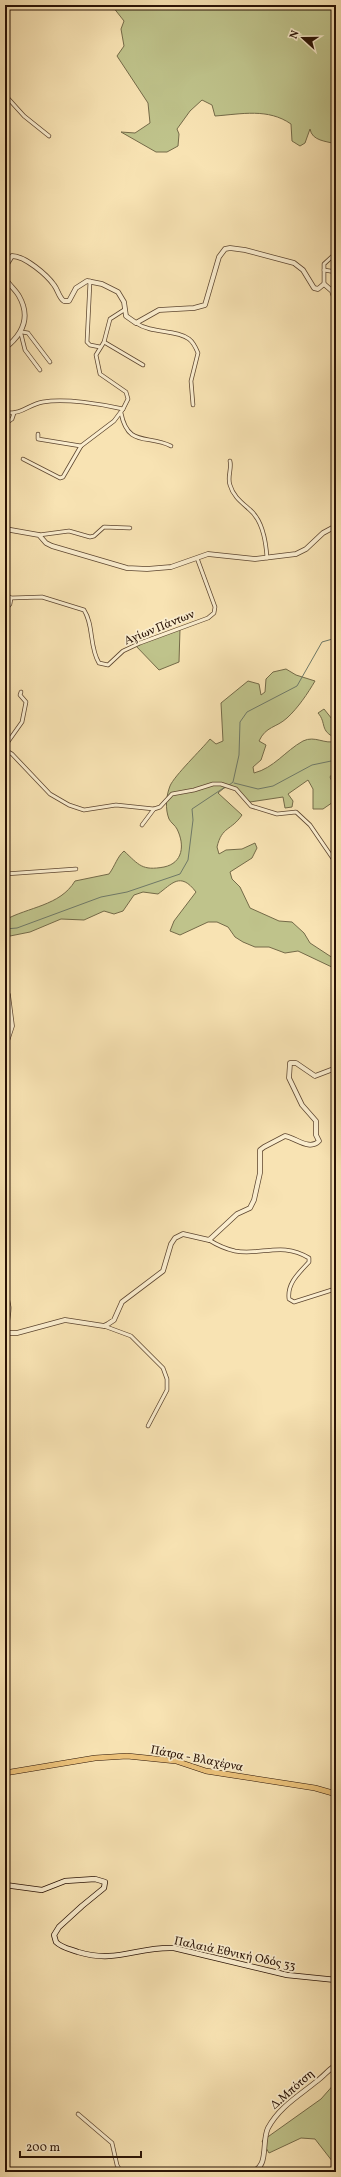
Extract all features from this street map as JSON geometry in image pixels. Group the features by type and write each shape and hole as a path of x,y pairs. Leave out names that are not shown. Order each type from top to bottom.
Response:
{"main road":[{"name":"Πάτρα - Βλαχέρνα","path":"5,1773 95,1758 127,1756 176,1761 206,1771 316,1788 336,1794"},
{"name":"Παλαιά Εθνική Οδός 33","path":"5,1885 42,1890 65,1881 95,1879 105,1882 106,1885 102,1891 88,1899 59,1927 54,1935 56,1942 59,1945 82,1953 101,1957 122,1956 164,1948 174,1948 286,1975 336,1980"}],"street":[{"path":"5,95 24,116 49,136"},
{"path":"136,323 159,310 194,308 205,305 219,257 226,249 230,248 291,261 301,268 314,288 318,289 324,284"},
{"path":"336,253 325,262 324,270 324,284 332,291 336,303"},
{"path":"40,370 25,350 21,333 24,319 22,305 5,275 10,257 17,257 39,270 53,283 64,301 69,301 80,285 90,281 118,292 124,302 124,310 128,318 136,323 148,329 180,335 190,340 198,353 191,381 193,405"},
{"path":"324,270 336,272"},
{"path":"90,281 87,342 88,344 100,347"},
{"path":"23,459 60,478 65,473 81,446 114,421 122,411 128,399 126,392 118,385 104,378 98,370 96,354 104,342 110,319 124,310"},
{"path":"5,348 21,333 28,332 50,362"},
{"path":"104,342 143,366"},
{"path":"5,413 21,412 41,402 59,400 122,411"},
{"path":"122,411 124,424 133,436 171,446"},
{"path":"5,424 12,419 14,413"},
{"path":"38,434 38,439 81,446"},
{"path":"230,461 230,484 239,501 250,509 260,525 265,540 267,558"},
{"path":"39,535 46,543 52,546 133,569 170,567 214,554 255,559 296,554 306,549 317,537 336,526"},
{"path":"5,529 39,535 69,531 90,537 94,536 104,527 130,528"},
{"name":"Αγίων Πάντων","path":"11,598 42,597 84,610 95,654 100,663 108,665 123,652 140,643 208,618 214,613 215,607 197,558"},
{"path":"5,570 7,573 5,586"},
{"path":"5,594 11,598 10,604 5,610"},
{"path":"5,746 23,718 26,702 20,695 21,692"},
{"path":"5,750 12,754 50,794 69,805 84,810 116,805 154,809 160,807 172,794 194,790 213,784 229,786 236,789 251,806 277,814 296,812 310,825 336,862"},
{"path":"142,824 154,809"},
{"path":"5,874 76,870"},
{"path":"5,991 9,1000 12,1026 6,1044 5,1072"},
{"path":"209,1240 237,1214 250,1208 254,1200 260,1173 260,1150 285,1136 309,1145 315,1145 319,1141 316,1135 316,1121 302,1105 289,1078 290,1063 296,1063 315,1076 336,1068"},
{"path":"104,1326 114,1320 122,1302 163,1271 171,1244 175,1238 183,1234 209,1240 236,1251 280,1249 298,1252 309,1258 309,1262 295,1275 288,1292 289,1299 294,1302 335,1290"},
{"path":"5,1294 10,1305 5,1323 6,1334 17,1333 65,1320 104,1326 131,1336 164,1368 167,1379 167,1390 148,1426"},
{"name":"Δ.Μπότση","path":"250,2172 258,2170 262,2165 265,2137 276,2116 295,2097 320,2080 336,2065"},
{"path":"78,2114 112,2143 117,2165 121,2172"}],"green space":[{"path":"108,5 336,5 336,144 316,138 311,133 310,129 305,143 300,146 292,141 291,124 282,119 254,113 215,116 212,105 202,100 190,111 177,129 179,134 178,146 167,152 156,152 121,132 135,133 150,123 148,103 117,56 124,46 121,29 124,21 113,7"},
{"path":"180,629 179,662 159,670 135,645"},
{"path":"286,669 296,675 315,681 291,714 283,721 265,732 262,736 259,741 266,745 261,760 253,767 254,773 268,767 307,739 316,739 328,742 336,741 336,768 330,777 336,791 336,800 323,809 313,809 313,789 308,780 288,794 293,801 292,807 285,808 283,797 250,802 231,786 224,788 218,793 242,815 221,835 217,847 219,854 226,850 242,849 255,843 257,848 252,858 230,872 232,879 240,887 250,908 279,921 292,922 304,933 310,943 336,960 336,969 298,951 285,953 269,947 255,947 235,937 228,927 217,922 208,922 180,935 170,931 174,921 196,892 185,882 181,881 172,883 158,894 143,892 134,895 123,911 114,914 104,911 84,920 61,919 30,932 5,937 5,920 61,896 75,881 109,874 124,851 141,866 157,868 170,865 175,862 181,852 181,841 177,829 169,819 168,815 166,802 170,786 182,769 210,739 216,744 223,741 221,703 248,681 259,684 261,695 265,692 266,679 273,672"},
{"path":"324,709 336,724 336,738 327,733 325,730 321,717 318,713"},
{"path":"336,2082 336,2166 315,2139 301,2138 269,2153 262,2141 321,2099"}],"waterway":[{"path":"228,786 233,782 239,755 240,722 247,712 297,686 322,642 336,638"},
{"path":"234,783 258,789 273,786 312,765 336,760"},
{"path":"5,929 17,928 101,897 127,892 180,874 188,860 193,820 192,809 225,787"}]}
